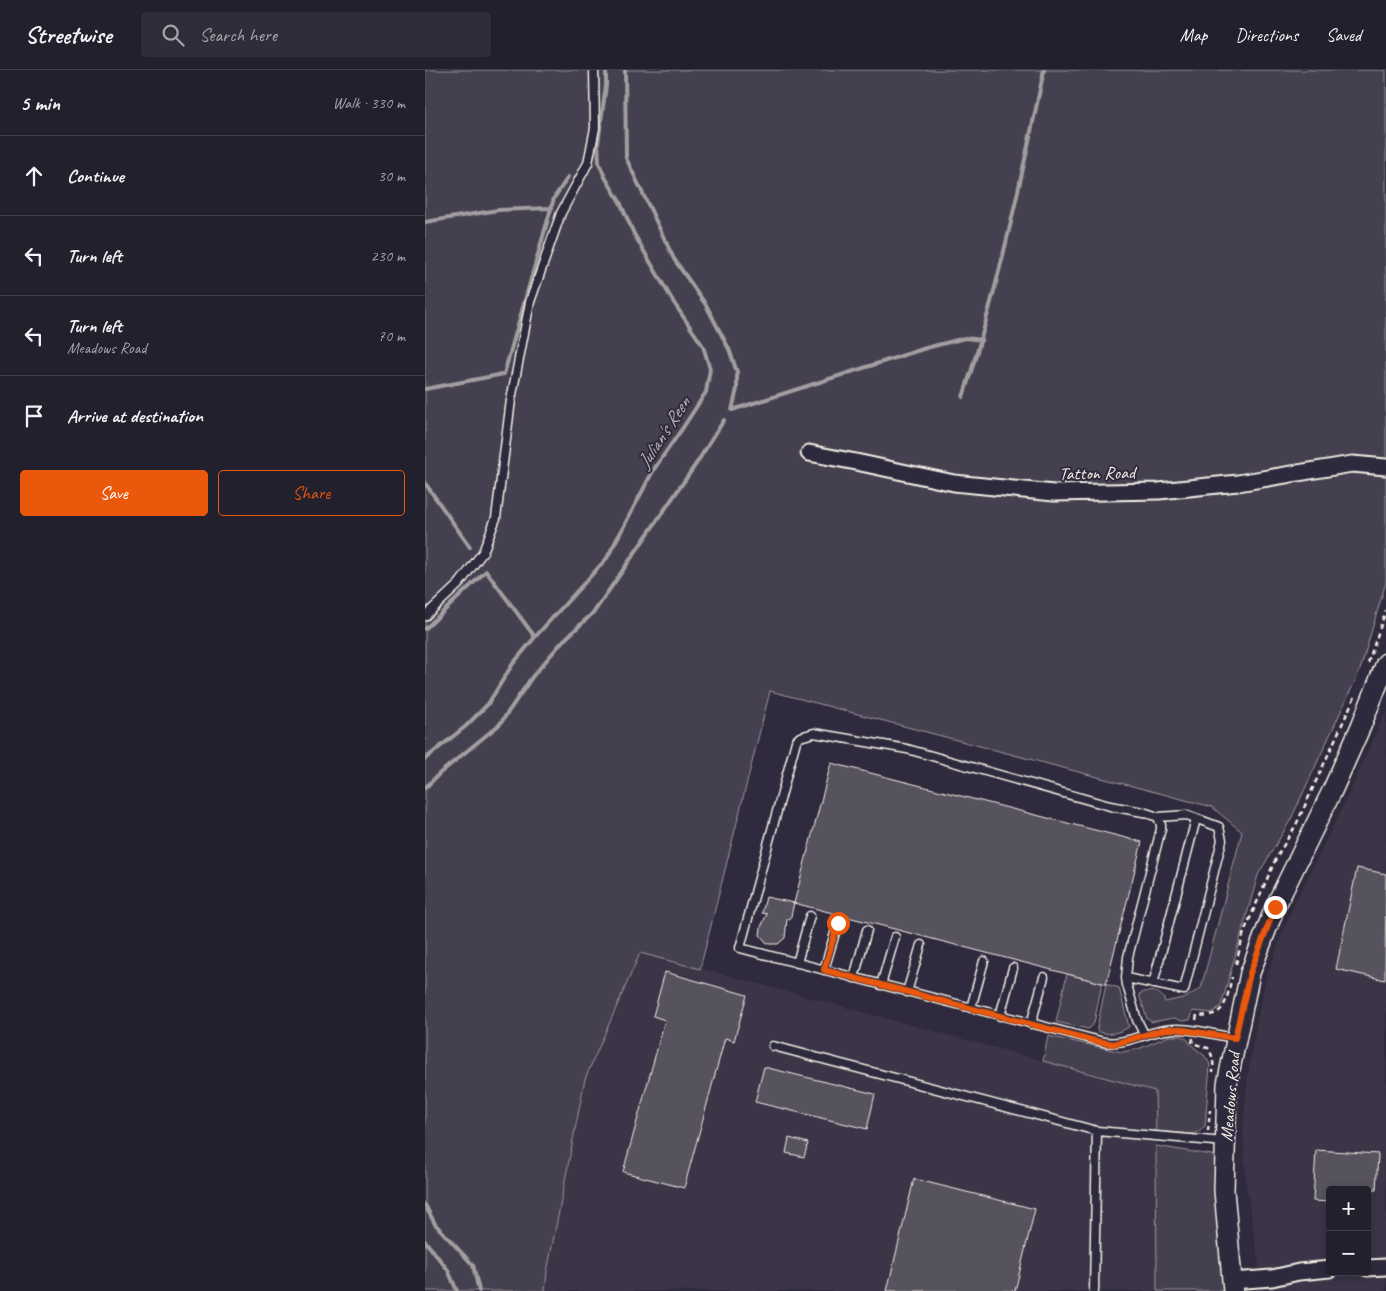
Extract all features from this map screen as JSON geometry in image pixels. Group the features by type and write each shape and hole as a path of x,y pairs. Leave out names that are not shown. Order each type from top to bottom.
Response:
{"street":[{"name":"Tatton Road","path":"809,453 954,483 1054,493 1159,491 1238,483 1352,464 1386,467"},
{"name":"Meadows Road","path":"1233,1286 1224,1190 1227,1084 1250,973 1275,907 1332,792 1361,726 1380,670"},
{"path":"1371,1268 1386,1267"},
{"path":"1233,1286 1299,1272 1326,1270"}],"lane":[{"path":"425,616 459,584 483,552 495,518 511,400 529,302 561,212 588,163 595,128 594,70"},
{"path":"1126,978 1184,990 1222,840 1219,827 1187,815 1158,817 1143,812 1110,806 907,749 820,733 800,737 795,741 741,948 1095,1041 1114,1044 1166,1029 1235,1038"},
{"path":"1145,1034 1137,1020 1126,978 1128,957 1161,829 1158,817"},
{"path":"1153,984 1196,819"},
{"path":"797,963 810,916"},
{"path":"824,970 838,923"},
{"path":"854,978 867,930"},
{"path":"881,985 895,937"},
{"path":"907,992 921,944"},
{"path":"971,1008 984,961"},
{"path":"1000,1016 1013,968"},
{"path":"1031,1024 1044,977"},
{"path":"773,1046 1097,1131 1225,1142"},
{"path":"1094,1291 1097,1131"}],"path":[{"path":"1380,670 1386,610"},
{"path":"1197,1015 1209,1017 1217,1014 1223,1008 1244,932 1277,856 1305,808 1355,696"}],"shaded area":[{"path":"425,70 1386,70 1386,582 1360,670 1291,819 1258,875 1221,1006 1212,1013 1193,1011 1190,1020 1182,1021 1174,1018 1152,1022 1147,1019 1139,994 1155,992 1164,998 1165,1002 1187,997 1201,988 1242,832 1212,807 770,691 700,969 640,953 585,1079 547,1272 545,1291 425,1291"},
{"path":"1386,711 1386,1291 1260,1291 1259,1266 1246,1183 1243,1131 1247,1083 1254,1036 1266,978 1291,911 1348,796"},
{"path":"640,952 1156,1091 1157,1291 545,1291 547,1272 585,1079"},
{"path":"1067,974 1102,983 1094,1023 1089,1029 1056,1022"},
{"path":"1106,984 1119,988 1129,1027 1113,1033 1097,1031"},
{"path":"1048,1036 1122,1052 1138,1049 1169,1036 1182,1036 1204,1055 1210,1064 1205,1126 1199,1132 1191,1134 1156,1131 1155,1091 1043,1061"},
{"path":"1156,1146 1212,1155 1215,1159 1229,1291 1157,1291"}],"building":[{"path":"831,763 1142,842 1106,984 794,903"},
{"path":"1357,868 1386,874 1385,980 1336,969"},
{"path":"766,897 794,903 790,920 787,919 785,938 778,944 769,944 760,935 761,927 767,914 762,913"},
{"path":"665,972 747,995 734,1041 725,1038 684,1188 623,1172 665,1020 653,1016"},
{"path":"764,1067 875,1094 867,1129 755,1102"},
{"path":"789,1138 808,1143 804,1157 786,1153"},
{"path":"1316,1150 1378,1154 1376,1190 1371,1190 1371,1186 1326,1186 1326,1202 1313,1201"},
{"path":"914,1179 1035,1209 1015,1291 887,1291"}],"waterway":[{"name":"Julian's Reen","path":"425,759 466,726 488,704 512,665 607,558 654,469 706,392 710,369 703,346 674,303 634,234 620,202 599,163 598,143 606,85 606,70"},
{"path":"625,70 626,158 674,259 706,305 729,349 737,372 737,389 732,410 926,348 965,338 982,340"},
{"path":"963,397 998,276 1044,70"},
{"path":"425,389 504,374 554,198 568,177"},
{"path":"425,222 498,210 552,208"},
{"path":"425,788 440,773 500,724 532,677 562,642 594,612 724,420"},
{"path":"425,483 470,547"},
{"path":"425,629 486,571 535,637"},
{"path":"425,1205 435,1224 473,1265 479,1291"},
{"name":"Julian's Reen","path":"425,1241 448,1270 457,1291"}],"route":[{"path":"838,923 824,970 1095,1041 1114,1044 1166,1029 1235,1038 1250,973 1275,907"}]}
